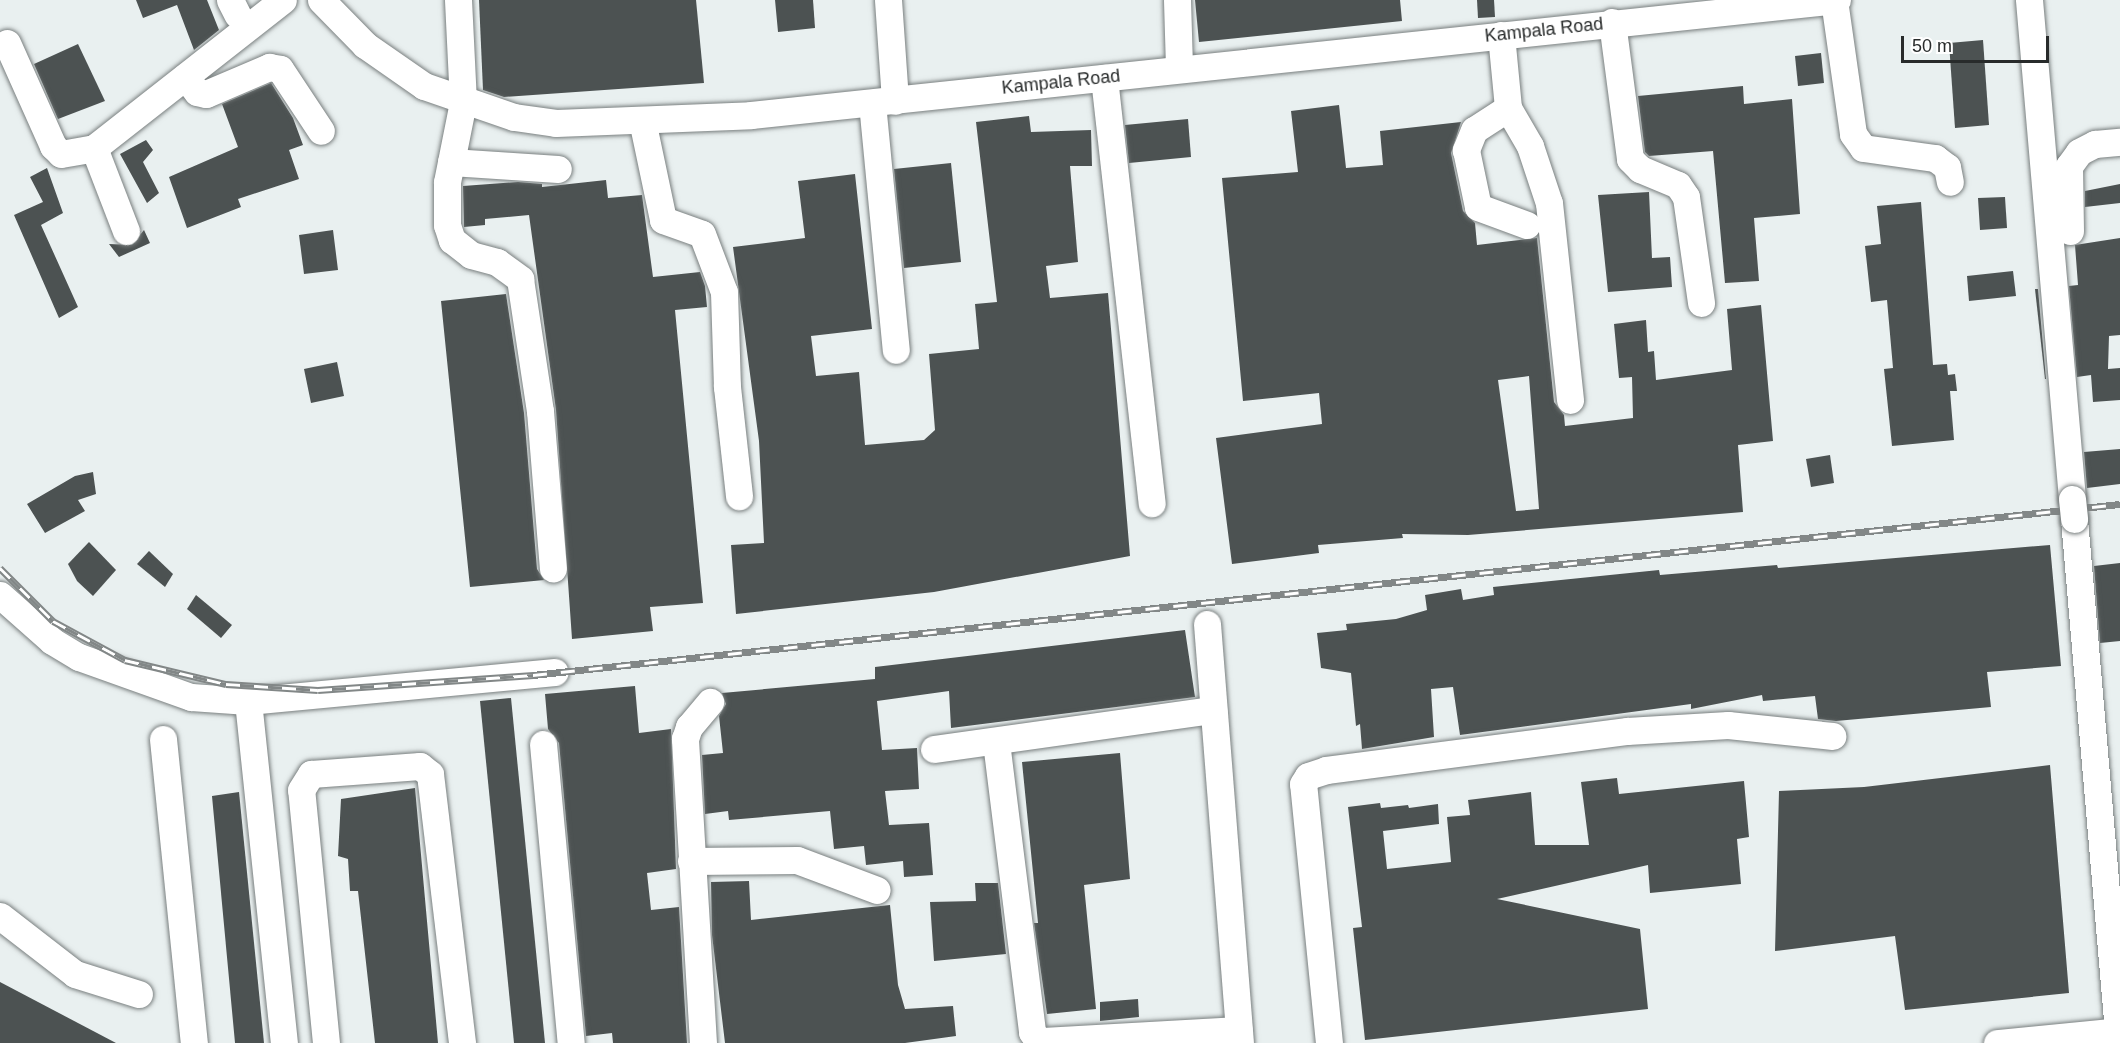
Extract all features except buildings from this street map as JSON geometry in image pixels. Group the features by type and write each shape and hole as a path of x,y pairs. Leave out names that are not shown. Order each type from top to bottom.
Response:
{"street":[{"path":"7,43 53,146 61,154 94,148 283,0"},
{"name":"Kampala Road","path":"321,0 365,45 424,86 463,102 514,117 556,123 642,120 883,102 1792,2 1836,0"},
{"path":"458,0 463,102 451,162 447,225 452,240 471,255 497,262 515,272 524,294 540,411 554,568"},
{"path":"888,0 883,102 896,350"},
{"path":"1177,0 1179,68"},
{"path":"1836,0 1853,134 1863,148 1935,158 1947,167 1950,182"},
{"path":"2011,1042 2115,1036 2029,0"},
{"path":"1612,22 1630,159 1640,169 1678,185 1686,197 1701,303"},
{"path":"1501,35 1508,108 1530,147 1549,203 1570,400"},
{"path":"185,77 197,92 206,94 269,67 280,69 321,131"},
{"path":"1104,78 1152,503"},
{"path":"1508,108 1474,130 1466,150 1478,207 1527,225"},
{"path":"642,120 663,220 702,234 724,292 727,387 740,496"},
{"path":"2070,231 2069,166 2079,152 2095,144 2120,142"},
{"path":"94,148 126,231"},
{"path":"451,162 558,169"},
{"path":"0,595 52,641 79,657 191,697 248,701 555,672"},
{"path":"996,742 1032,1032 1036,1038 1043,1041 1240,1036 1207,624"},
{"path":"248,701 284,1043"},
{"path":"703,1043 685,739 689,727 710,702"},
{"path":"934,749 1213,710"},
{"path":"1329,1043 1303,784 1308,776 1326,770 1627,731 1728,725 1832,736"},
{"path":"164,739 194,1043"},
{"path":"543,744 571,1043"},
{"path":"326,1043 302,790 311,774 420,766 430,774 462,1043"},
{"path":"691,861 797,860 877,890"},
{"path":"0,916 75,974 139,994"}],"railway":[{"path":"0,568 53,621 125,660 226,684 318,690 533,675 2120,504"}]}
